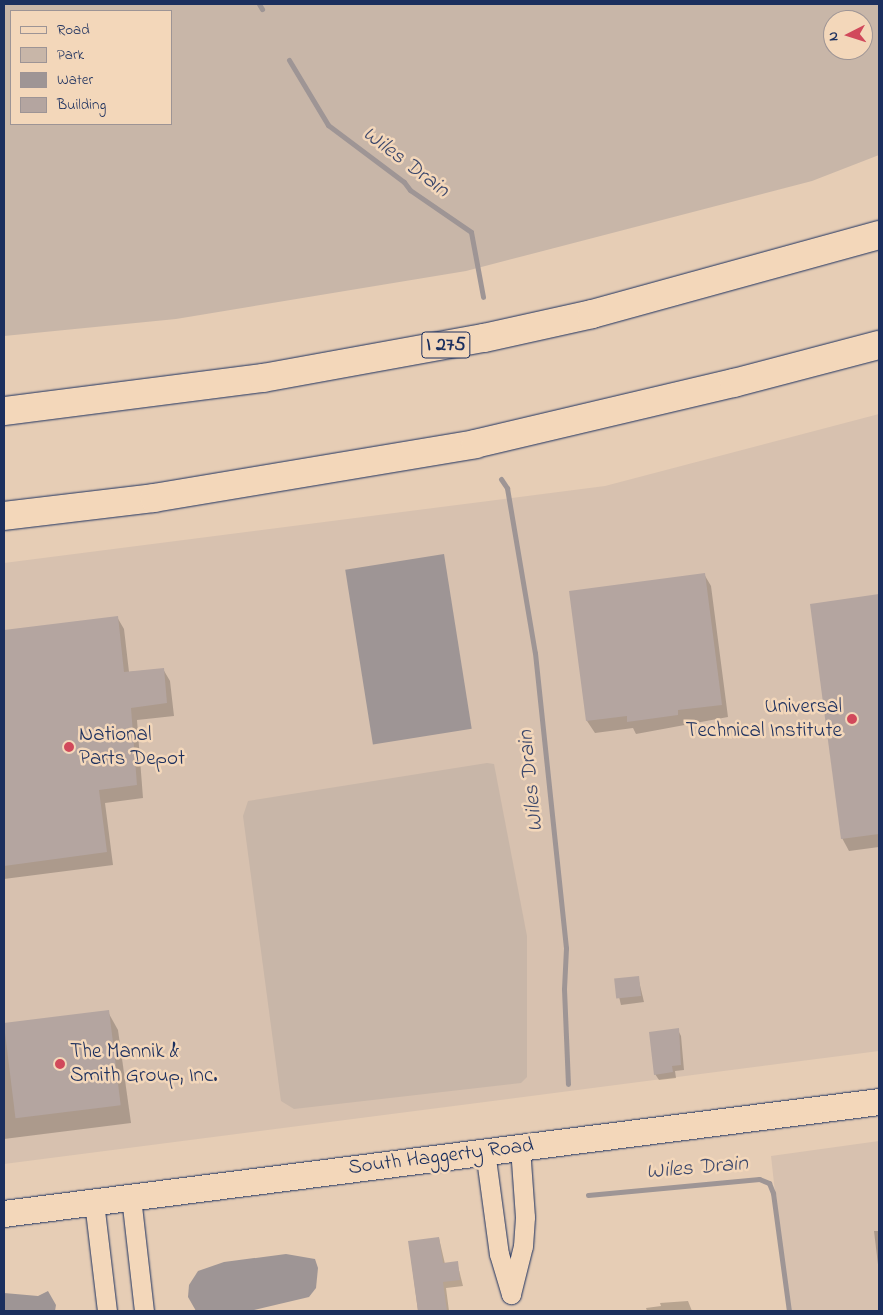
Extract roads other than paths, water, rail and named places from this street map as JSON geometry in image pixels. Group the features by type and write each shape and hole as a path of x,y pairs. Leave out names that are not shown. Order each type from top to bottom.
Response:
{"highway":[{"name":"I 275","path":"4,411 263,378 457,343 592,314 879,235"},
{"path":"4,516 154,498 475,444 734,383 879,344"}],"main road":[{"name":"South Haggerty Road","path":"4,1214 879,1102"}],"street":[{"path":"512,1303 523,1246 525,1217 520,1147"},
{"path":"485,1151 499,1254 512,1303"},
{"path":"131,1198 144,1311"},
{"path":"94,1202 107,1311"}],"water":[{"path":"444,554 472,729 373,744 345,570"},
{"path":"286,1254 315,1259 318,1268 316,1288 309,1297 250,1311 196,1311 188,1297 189,1285 198,1271 224,1262"},
{"path":"48,1291 56,1305 55,1311 4,1311 4,1293 38,1296"}],"waterway":[{"name":"Wiles Drain","path":"259,4 262,9"},
{"name":"Wiles Drain","path":"289,60 328,125 404,182 410,190 471,232 483,297"},
{"name":"Wiles Drain","path":"501,479 507,488 535,653 566,948 564,989 568,1084"},
{"name":"Wiles Drain","path":"588,1195 759,1179 769,1183 773,1193 789,1311"}],"place":[{"name":"Universal Technical Institute","path":"852,719"},
{"name":"National Parts Depot","path":"69,747"},
{"name":"The Mannik & Smith Group, Inc.","path":"60,1064"}]}
